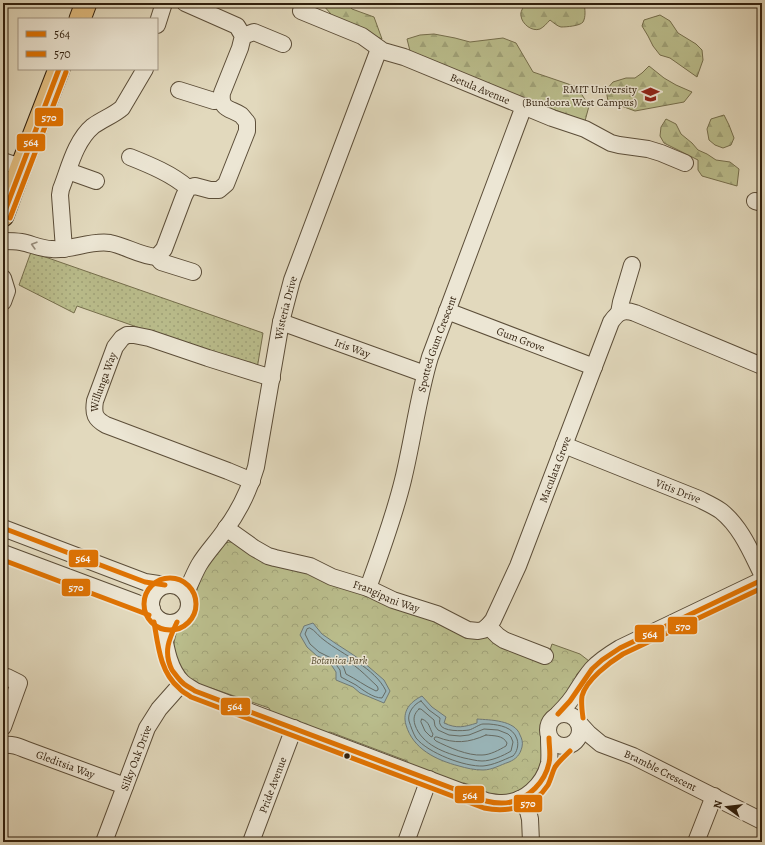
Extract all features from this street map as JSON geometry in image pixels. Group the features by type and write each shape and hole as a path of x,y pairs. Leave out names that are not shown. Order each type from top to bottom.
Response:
{"main road":[{"path":"3,216 12,164 59,70"}],"street":[{"path":"158,23 164,3"},
{"path":"157,257 164,249 188,188 195,186 210,190 219,190 226,184 247,131 247,122 242,116 225,107 221,100 222,93 240,48 243,36 237,26 185,3"},
{"name":"Betula Avenue","path":"301,11 362,36 379,49 404,57 560,122 585,129 611,143 648,149 685,163"},
{"path":"243,36 254,32 283,44"},
{"name":"Wisteria Drive","path":"175,588 199,564 226,528 240,507 252,481 256,467 281,322 292,280 379,49"},
{"path":"64,249 60,195 80,141 94,126 122,108 144,70"},
{"path":"179,90 214,101 221,100"},
{"name":"Spotted Gum Crescent","path":"368,588 398,502 424,374 430,354 524,106"},
{"path":"130,157 180,181 188,188"},
{"path":"68,171 96,181"},
{"path":"3,241 21,242 52,250 92,243 110,243 150,257 157,257 162,262 193,272"},
{"name":"Maculata Grove","path":"488,626 493,620 518,566 611,322 619,313 632,265"},
{"path":"3,278 7,291 3,302"},
{"path":"619,313 624,311 635,313 762,366"},
{"name":"Gum Grove","path":"447,312 594,367"},
{"name":"Iris Way","path":"281,322 424,374"},
{"name":"Willunga Way","path":"252,481 106,424 96,418 94,414 95,401 115,347 118,342 127,335 149,338 272,378"},
{"name":"Vitis Drive","path":"564,445 712,505 732,521 740,532 762,574"},
{"path":"3,528 145,582 175,588 188,598 188,610 182,619 163,617 137,603 3,553"},
{"name":"Frangipani Way","path":"226,528 268,556 310,566 332,577 368,588 393,600 438,614 468,630 478,631 483,630 488,626"},
{"path":"37,565 44,544"},
{"path":"175,588 159,588 152,597 151,603 163,617 172,633 167,649 168,660 182,683 195,691 486,801 502,803 520,799 534,790 540,783 549,763 548,724 554,716 568,705 583,681 601,660 620,648 762,580"},
{"path":"488,626 504,640 545,656"},
{"path":"3,727 19,683 7,677"},
{"name":"Silky Oak Drive","path":"104,842 147,728 159,709 182,683"},
{"path":"549,763 567,746 575,742 580,733 577,720 576,693"},
{"path":"558,714 563,713 572,715 577,720"},
{"name":"Bramble Crescent","path":"577,720 589,734 601,744"},
{"name":"Pride Avenue","path":"251,842 294,728"},
{"path":"549,738 556,744 567,746"},
{"name":"Gleditsia Way","path":"4,743 125,786"},
{"name":"Bramble Crescent","path":"567,746 584,743 601,744 633,756 762,821"},
{"path":"406,842 429,779"},
{"path":"696,842 714,796"},
{"path":"520,799 528,811 530,819 531,842"}],"green space":[{"path":"318,3 347,3 352,9 374,17 382,39 338,22 323,5"},
{"path":"530,3 543,5 543,3 584,3 584,20 583,22 573,26 561,27 550,20 537,30 528,27 523,22 521,16 521,12 525,4"},
{"path":"660,15 670,21 678,33 696,44 702,50 703,60 697,77 670,58 660,55 653,46 642,26 644,20"},
{"path":"434,34 470,42 503,38 516,43 533,72 577,87 589,106 585,121 533,102 410,51 407,39 420,35"},
{"path":"649,66 664,78 692,92 684,102 635,111 608,101 606,90 613,82 626,78 635,78"},
{"path":"724,115 734,138 731,145 723,148 715,145 709,140 707,129 711,119"},
{"path":"666,119 676,124 681,134 698,150 716,160 730,162 739,169 737,186 702,176 698,170 698,160 664,143 660,136 661,127"},
{"path":"31,252 263,333 257,369 77,306 74,313 19,285"},
{"name":"Botanica Park","path":"229,542 233,542 297,568 487,634 546,662 552,644 580,654 589,661 577,674 572,686 547,718 543,730 545,748 537,775 524,789 507,796 484,793 483,789 464,783 460,784 408,764 407,761 330,732 325,733 270,711 269,708 211,688 207,689 189,680 178,665 173,647 176,634 178,628 191,612 194,585 221,546"}],"water":[{"path":"313,623 322,634 362,661 384,680 390,691 384,703 360,693 353,687 336,680 336,672 328,660 317,656 307,647 300,635 304,626"},
{"path":"422,696 432,707 446,717 444,723 449,725 457,727 468,726 477,723 477,719 502,722 513,726 521,736 522,747 519,754 516,758 509,762 486,770 470,769 450,764 434,757 414,741 409,733 405,720 406,711 408,708 414,701"}],"transit line":[{"name":"564","path":"3,216 59,70"},
{"name":"570","path":"10,218 66,72"},
{"name":"564","path":"3,528 145,582 165,585"},
{"name":"570","path":"3,560 149,615"},
{"name":"570","path":"165,578 175,578 185,582 192,589 196,599 196,604 196,609 192,619 185,626 175,630 165,630 155,626 148,619 144,609 144,599 148,589 155,582 165,578"},
{"name":"564","path":"558,714 570,701 592,669 620,648 762,580"},
{"name":"570","path":"583,718 582,696 584,690 599,672 623,654 762,588"},
{"name":"570","path":"154,622 164,666 173,682 183,692 191,697 484,808 502,810 511,809 520,807 535,799 548,785 554,769 570,751"},
{"name":"564","path":"177,622 168,646 169,663 172,670 181,681 195,691 486,801 498,803 511,802 530,793 540,783 547,770 550,754 549,738"}],"place":[{"name":"RMIT University (Bundoora West Campus)","path":"650,95"}]}
